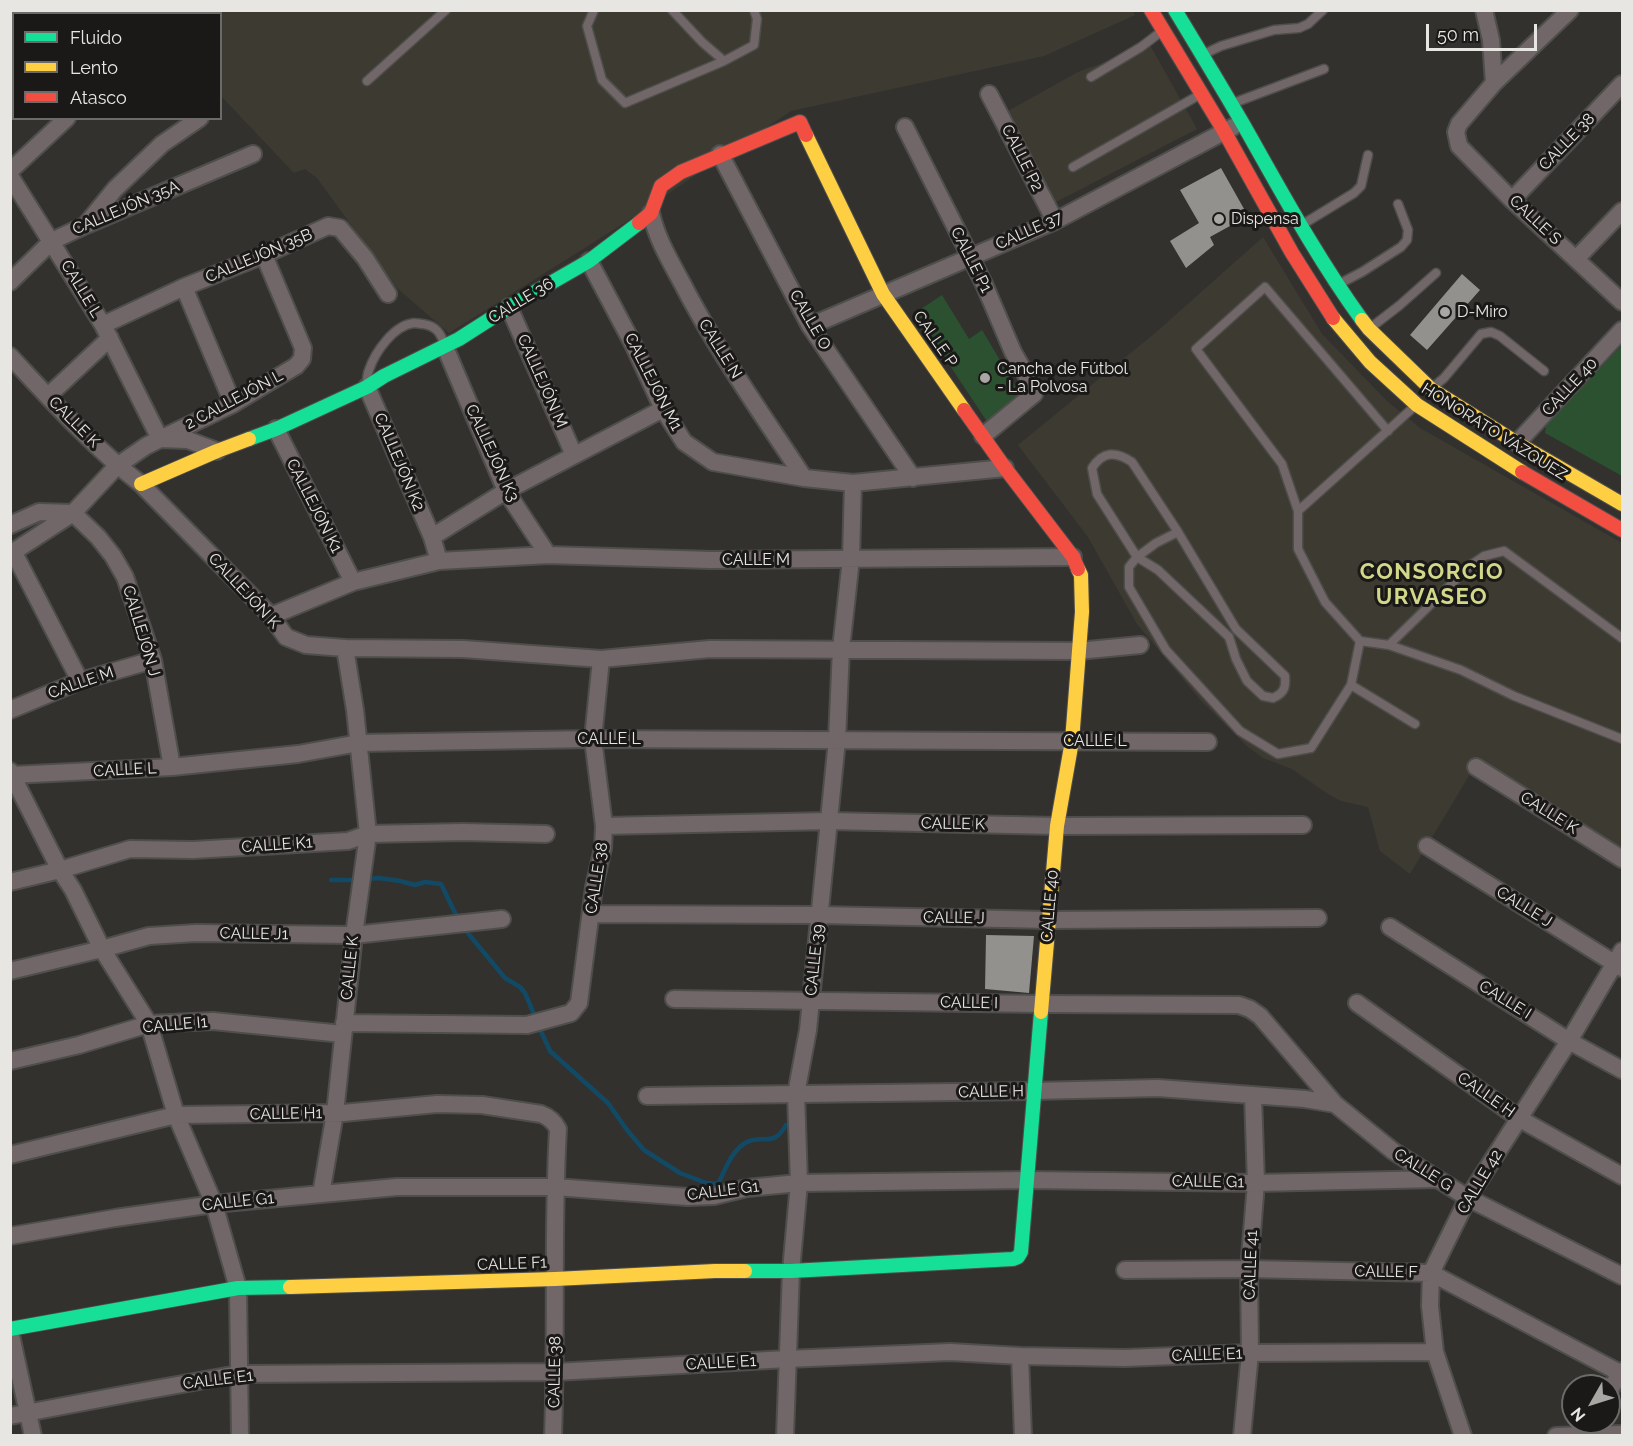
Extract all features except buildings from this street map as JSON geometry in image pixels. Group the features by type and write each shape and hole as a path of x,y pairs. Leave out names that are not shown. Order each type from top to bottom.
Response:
{"street":[{"name":"HONORATO VÁZQUEZ","path":"1151,10 1224,131 1292,253 1332,316 1370,362 1417,405 1505,462 1623,530"},
{"name":"HONORATO VÁZQUEZ","path":"1175,10 1300,226 1337,285 1369,329 1431,389 1517,443 1623,504"},
{"path":"1484,10 1491,40 1494,83"},
{"path":"1494,83 1570,10"},
{"name":"CALLE S","path":"1494,83 1459,124 1456,132 1459,146 1512,200 1623,303"},
{"name":"CALLE 38","path":"1512,200 1623,84"},
{"name":"CALLE P2","path":"989,94 1054,221"},
{"path":"10,171 65,120"},
{"path":"86,225 115,189 162,144 197,120"},
{"name":"CALLE P","path":"720,154 800,122 884,294 1005,468 1073,557"},
{"name":"CALLE 37","path":"810,326 1054,221 1242,123"},
{"name":"CALLE P1","path":"905,127 984,284 1013,352 1033,387 1034,394 983,436"},
{"name":"CALLEJÓN 35A","path":"10,282 52,241 253,154"},
{"path":"651,213 661,186 681,171 720,154"},
{"name":"CALLE O","path":"720,154 810,326 913,478"},
{"name":"CALLE L","path":"10,176 107,331 160,439"},
{"path":"1576,259 1623,211"},
{"name":"CALLE 36","path":"141,484 217,451 276,429 367,387 384,376 459,339 589,261 651,213"},
{"name":"CALLE N","path":"651,213 655,232 694,307 804,478"},
{"name":"CALLEJÓN 35B","path":"48,396 107,331 184,287 328,226 340,228 365,258 388,294"},
{"name":"2 CALLEJÓN L","path":"160,439 233,404 297,366 302,359 303,348 264,255"},
{"name":"CALLEJÓN M1","path":"589,261 634,346 663,410 684,442 713,462 804,478 853,483 1005,468"},
{"path":"184,287 233,404"},
{"name":"CALLEJÓN M","path":"510,307 574,455"},
{"name":"CALLE 40","path":"1517,443 1623,330"},
{"name":"CALLEJÓN K3","path":"445,346 506,491 548,555"},
{"name":"CALLE K","path":"10,356 117,466 141,484"},
{"name":"CALLEJÓN K2","path":"367,387 432,537"},
{"path":"439,561 432,537 506,491 663,410"},
{"name":"CALLEJÓN K1","path":"276,429 353,582"},
{"path":"80,681 12,553 73,513 117,466 160,439 188,440 217,451"},
{"name":"CALLE 39","path":"785,1436 791,1271 799,1183 796,1094 808,1030 837,740 841,649 851,559 853,483"},
{"name":"CALLEJÓN K","path":"141,484 271,616 286,637 306,645 345,648 463,649 601,658 710,649 1078,651 1140,645"},
{"path":"10,525 39,512 73,513"},
{"name":"CALLEJÓN J","path":"73,513 98,537 113,556 124,577 153,660 172,767"},
{"name":"CALLE M","path":"271,616 353,582 439,561 548,555 711,560 1073,557"},
{"name":"CALLE 40","path":"1018,1257 1021,1252 1057,826 1072,741 1082,612 1081,575 1073,557"},
{"path":"345,648 359,743"},
{"name":"CALLE 38","path":"527,1025 571,1013 579,1003 594,887 603,848 604,826 592,739 601,658"},
{"name":"CALLE M","path":"10,710 80,681 153,660"},
{"name":"CALLE L","path":"11,773 172,767 298,754 359,743 592,739 1208,741"},
{"name":"CALLE K","path":"321,1194 335,1113 354,935 368,834 359,743"},
{"name":"CALLE K","path":"1476,767 1623,859"},
{"path":"11,773 60,870 74,890 102,949 149,1024 176,1115 214,1204 238,1288 240,1436"},
{"name":"CALLE K","path":"604,826 829,821 1057,826 1303,825"},
{"name":"CALLE K1","path":"10,882 130,849 193,850 348,841 368,834 463,831 546,834"},
{"name":"CALLE J","path":"1426,846 1620,961"},
{"name":"CALLE J","path":"591,914 819,915 1049,920 1318,918"},
{"name":"CALLE J1","path":"10,971 149,936 196,933 354,935 502,919"},
{"name":"CALLE I","path":"1390,927 1569,1041 1623,1070"},
{"name":"CALLE 42","path":"1463,1436 1436,1352 1430,1306 1431,1273 1468,1198 1620,961"},
{"name":"CALLE I","path":"674,999 1239,1005 1260,1016"},
{"name":"CALLE H","path":"1357,1003 1520,1119 1623,1176"},
{"name":"CALLE G","path":"1260,1016 1335,1104 1393,1151 1468,1198 1623,1276"},
{"name":"CALLE I1","path":"10,1061 79,1045 149,1024 213,1021 344,1028 527,1025"},
{"name":"CALLE H","path":"647,1096 1158,1088 1305,1099 1335,1104"},
{"name":"CALLE 41","path":"1242,1436 1250,1353 1249,1269 1256,1183 1253,1095"},
{"name":"CALLE H1","path":"10,1155 176,1115 335,1113 436,1104 482,1105 548,1116 558,1129"},
{"name":"CALLE 38","path":"553,1436 556,1372 555,1187 558,1129"},
{"name":"CALLE G1","path":"10,1236 214,1204 397,1186 555,1187 688,1197 714,1196 747,1188 799,1183 1027,1180 1256,1183 1438,1179"},
{"name":"CALLE F1","path":"10,1330 238,1288 555,1279 715,1270 791,1271 1018,1257"},
{"name":"CALLE F","path":"1125,1270 1249,1269 1431,1273 1622,1373"},
{"path":"10,1330 33,1436"},
{"name":"CALLE E1","path":"10,1416 238,1374 556,1372 950,1352 1125,1358 1250,1353 1436,1352"},
{"path":"1020,1356 1023,1436"}],"lane":[{"path":"367,81 446,10"},
{"path":"594,10 587,26 602,80 625,103 724,61 754,45 757,19 754,10"},
{"path":"672,10 702,42 724,61"},
{"path":"1201,56 1221,46 1274,30 1299,28 1308,24 1323,10"},
{"path":"1091,77 1163,31"},
{"path":"1230,104 1324,69"},
{"path":"1073,167 1201,94"},
{"path":"1300,226 1354,193 1361,186 1368,155"},
{"path":"1337,285 1362,272 1407,240 1408,230 1398,204"},
{"path":"1369,329 1436,273"},
{"path":"1388,431 1265,287 1196,349 1282,464 1298,511 1298,549 1325,602 1360,640 1389,645 1461,670 1514,696 1623,739"},
{"path":"367,387 369,371 377,354 386,340 400,329 414,323 431,325 440,332 445,346"},
{"path":"1298,511 1417,405 1444,378 1481,334 1491,332 1500,336 1544,371"},
{"path":"1120,454 1132,462 1178,532 1236,629 1285,676 1286,686 1282,694 1272,698 1263,696 1247,681 1236,659 1229,637 1158,570 1137,557 1097,494 1092,468 1098,459 1108,455 1120,454"},
{"path":"1178,532 1156,543 1137,557 1129,567 1129,587 1166,650 1240,731 1278,754 1311,748 1351,685 1360,640"},
{"path":"1389,645 1471,565 1484,556 1504,551 1623,638"},
{"path":"1351,685 1415,724"}],"shaded area":[{"path":"1132,10 1135,15 1044,56 791,111 626,222 449,333 397,288 317,178 305,169 294,173 222,97 222,12 140,11"},
{"path":"1150,45 1197,129 1054,203 1008,111 1078,72"},
{"name":"CONSORCIO URVASEO","path":"1263,237 1322,334 1388,402 1420,428 1622,543 1622,855 1476,764 1410,874 1380,851 1368,807 1341,801 1292,769 1263,758 1248,747 1201,701 1137,624 1088,537 1018,445 1154,334"}],"green space":[{"path":"942,295 969,339 982,330 1022,397 988,423 915,313"},
{"path":"1622,345 1622,476 1545,433 1546,425"}],"waterway":[{"path":"331,880 379,878 415,885 425,882 441,884 458,919"},
{"path":"462,926 505,978 525,993 536,1019"},
{"path":"539,1027 550,1051 608,1103 644,1150 680,1173 706,1183 718,1184 740,1147 751,1140 777,1137 786,1125"}],"traffic: fast":[{"path":"1175,10 1285,199 1362,320"},
{"path":"249,439 367,387 384,376 459,339 589,261 639,223"},
{"path":"745,1271 791,1271 1018,1257 1021,1252 1041,1012"},
{"path":"10,1329 238,1288 290,1287"}],"traffic: slow":[{"path":"806,135 883,294 964,410"},
{"path":"1333,318 1370,362 1417,405 1522,472"},
{"path":"1362,320 1431,389 1517,443 1622,504"},
{"path":"141,484 249,439"},
{"path":"1041,1012 1057,826 1072,741 1082,612 1081,575 1078,569"},
{"path":"290,1287 745,1271"}],"traffic: jam":[{"path":"1151,10 1224,131 1292,253 1333,318"},
{"path":"639,223 651,213 661,186 681,172 800,122 806,135"},
{"path":"964,410 1073,557 1078,569"},
{"path":"1522,472 1622,530"}],"place":[{"name":"Dispensa","path":"1219,219"},
{"name":"D-Miro","path":"1445,312"},
{"name":"Cancha de Fútbol - La Polvosa","path":"985,378"}],"district":[{"name":"CONSORCIO URVASEO","path":"1432,584"}]}
